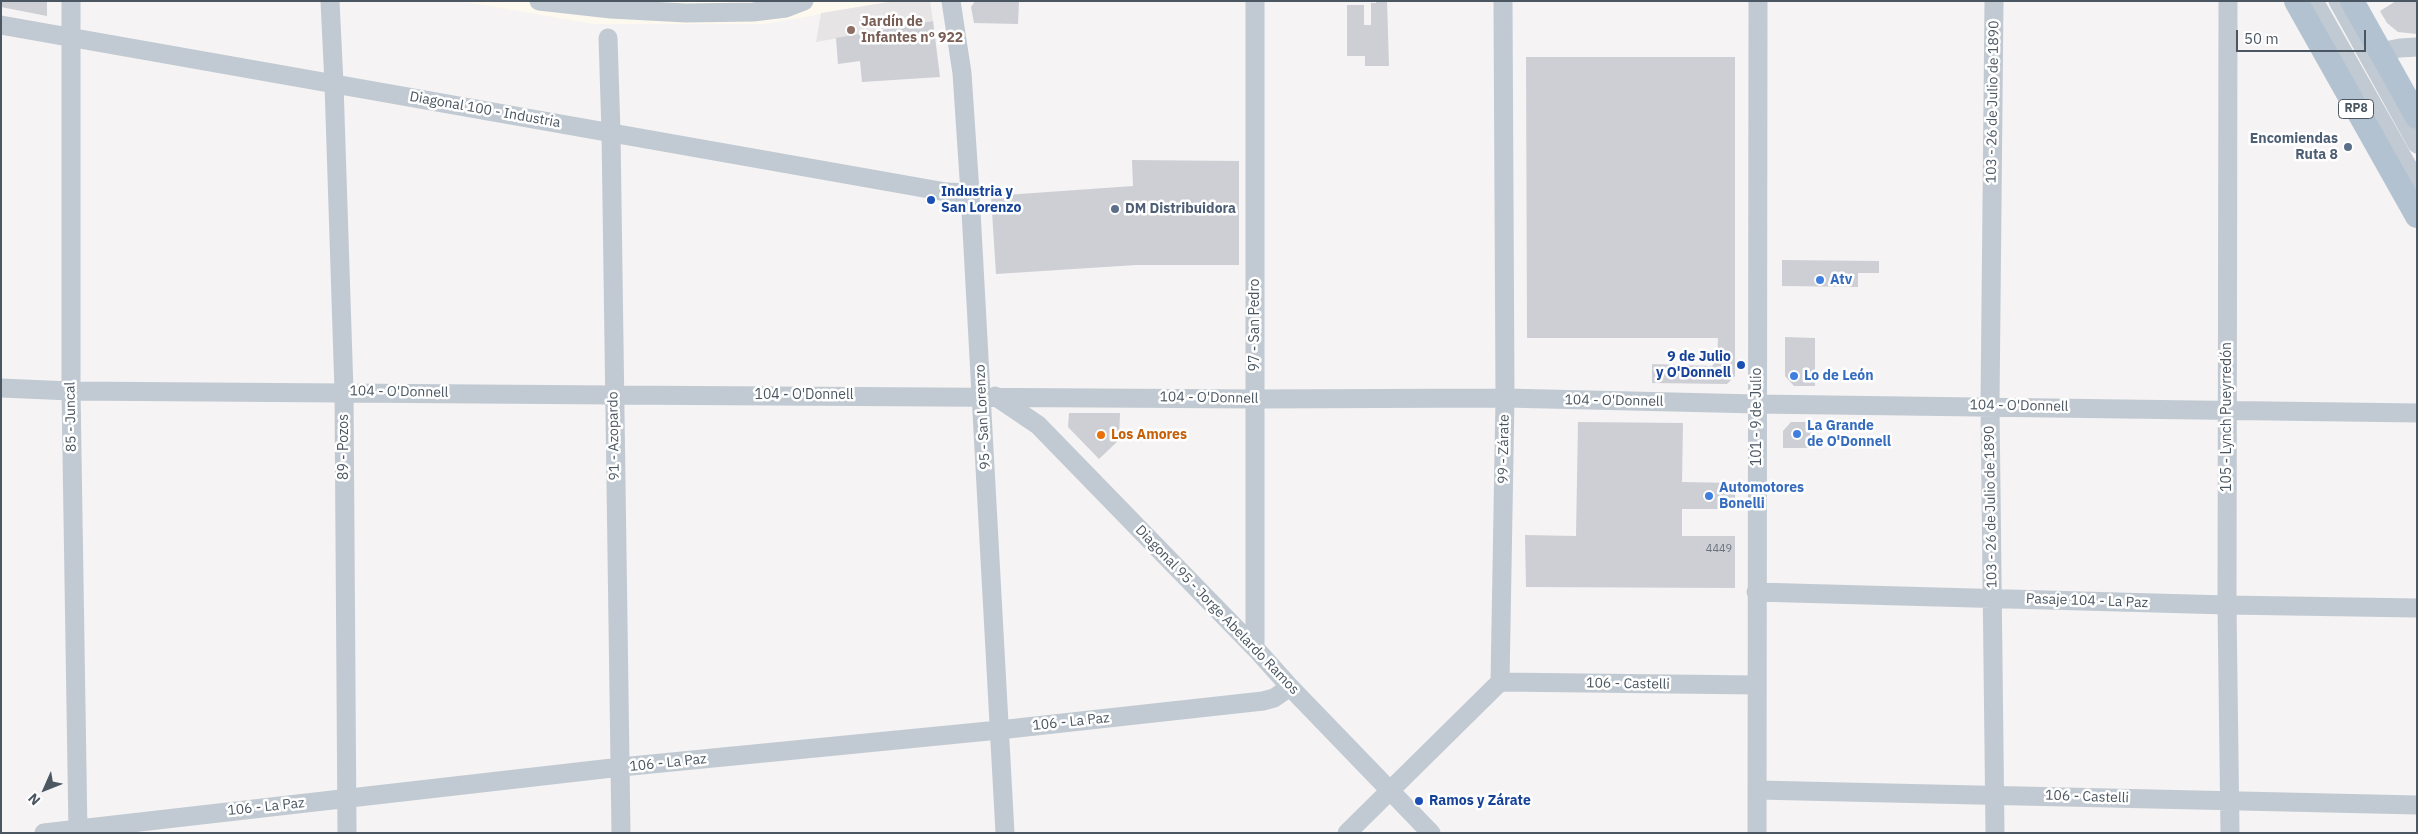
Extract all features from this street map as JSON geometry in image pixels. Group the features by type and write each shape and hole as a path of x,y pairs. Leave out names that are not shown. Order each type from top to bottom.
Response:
{"main road":[{"name":"RP8","path":"2296,1 2417,216"},
{"path":"2352,1 2417,117"}],"street":[{"name":"85 - Juncal","path":"72,1 71,391 78,831"},
{"name":"89 - Pozos","path":"330,1 344,391 347,833"},
{"path":"538,1 614,5 686,13 753,12 786,8 804,1"},
{"name":"95 - San Lorenzo","path":"951,1 962,73 970,193 989,396 999,730 1006,833"},
{"name":"97 - San Pedro","path":"1255,1 1255,648"},
{"name":"99 - Zárate","path":"1500,682 1505,398 1503,1"},
{"name":"101 - 9 de Julio","path":"1757,833 1758,1"},
{"name":"103 - 26 de Julio de 1890","path":"1994,1 1990,406 1995,833"},
{"name":"105 - Lynch Pueyrredón","path":"2228,1 2227,605 2230,833"},
{"path":"2314,1 2417,184"},
{"path":"2338,1 2417,144"},
{"name":"Diagonal 100 - Industria","path":"1,25 946,192 970,193"},
{"name":"91 - Azopardo","path":"608,38 621,833"},
{"path":"2380,52 2417,47"},
{"name":"104 - O'Donnell","path":"1,388 71,391 344,391 614,395 1254,399 1505,398 1757,404 2417,413"},
{"name":"Diagonal 95 - Jorge Abelardo Ramos","path":"989,396 1038,425 1255,648 1290,687 1431,833"},
{"name":"Pasaje 104 - La Paz","path":"1756,592 2227,605 2417,608"},
{"path":"1347,833 1500,682"},
{"name":"106 - Castelli","path":"1500,682 1756,685"},
{"name":"106 - La Paz","path":"44,833 78,831 621,767 999,730 1263,701 1274,698 1290,687"},
{"name":"106 - Castelli","path":"1757,790 2417,805"}],"shaded area":[{"path":"459,1 895,1 765,24 594,24"},
{"name":"Jardín de Infantes nº 922","path":"895,1 930,1 933,21 816,42 821,13"}],"building":[{"path":"1,1 47,1 47,16 1,7"},
{"path":"975,1 1019,1 1018,24 974,23 971,7"},
{"path":"1376,1 1387,1 1389,66 1365,66 1365,56 1347,56 1347,5 1364,5 1364,25 1371,25 1371,3 1376,3"},
{"path":"2396,1 2417,1 2417,34 2398,32 2387,23 2380,11"},
{"path":"933,21 940,77 862,82 860,61 838,64 836,38"},
{"path":"1526,57 1735,57 1735,376 1727,384 1652,383 1652,364 1712,366 1717,360 1718,338 1527,338"},
{"name":"DM Distribuidora","path":"1132,160 1239,161 1239,265 1136,265 996,274 991,196 1133,186"},
{"name":"Atv","path":"1782,260 1879,261 1879,273 1858,273 1858,287 1782,286"},
{"path":"1785,337 1815,338 1815,386 1794,386 1785,376"},
{"path":"1069,413 1120,413 1119,440 1099,459 1068,427"},
{"path":"1578,422 1683,423 1682,482 1735,483 1735,509 1682,509 1682,536 1735,536 1735,588 1526,587 1525,535 1576,536"},
{"path":"1791,422 1812,422 1812,448 1783,448 1783,431"}],"place":[{"name":"Jardín de Infantes nº 922","path":"851,30"},
{"name":"Encomiendas Ruta 8","path":"2348,147"},
{"name":"Industria y San Lorenzo","path":"931,200"},
{"name":"DM Distribuidora","path":"1115,209"},
{"name":"Atv","path":"1820,280"},
{"name":"9 de Julio y O'Donnell","path":"1741,365"},
{"name":"Lo de León","path":"1794,376"},
{"name":"La Grande de O'Donnell","path":"1797,434"},
{"name":"Los Amores","path":"1101,435"},
{"name":"Automotores Bonelli","path":"1709,496"},
{"name":"Ramos y Zárate","path":"1419,801"}]}
